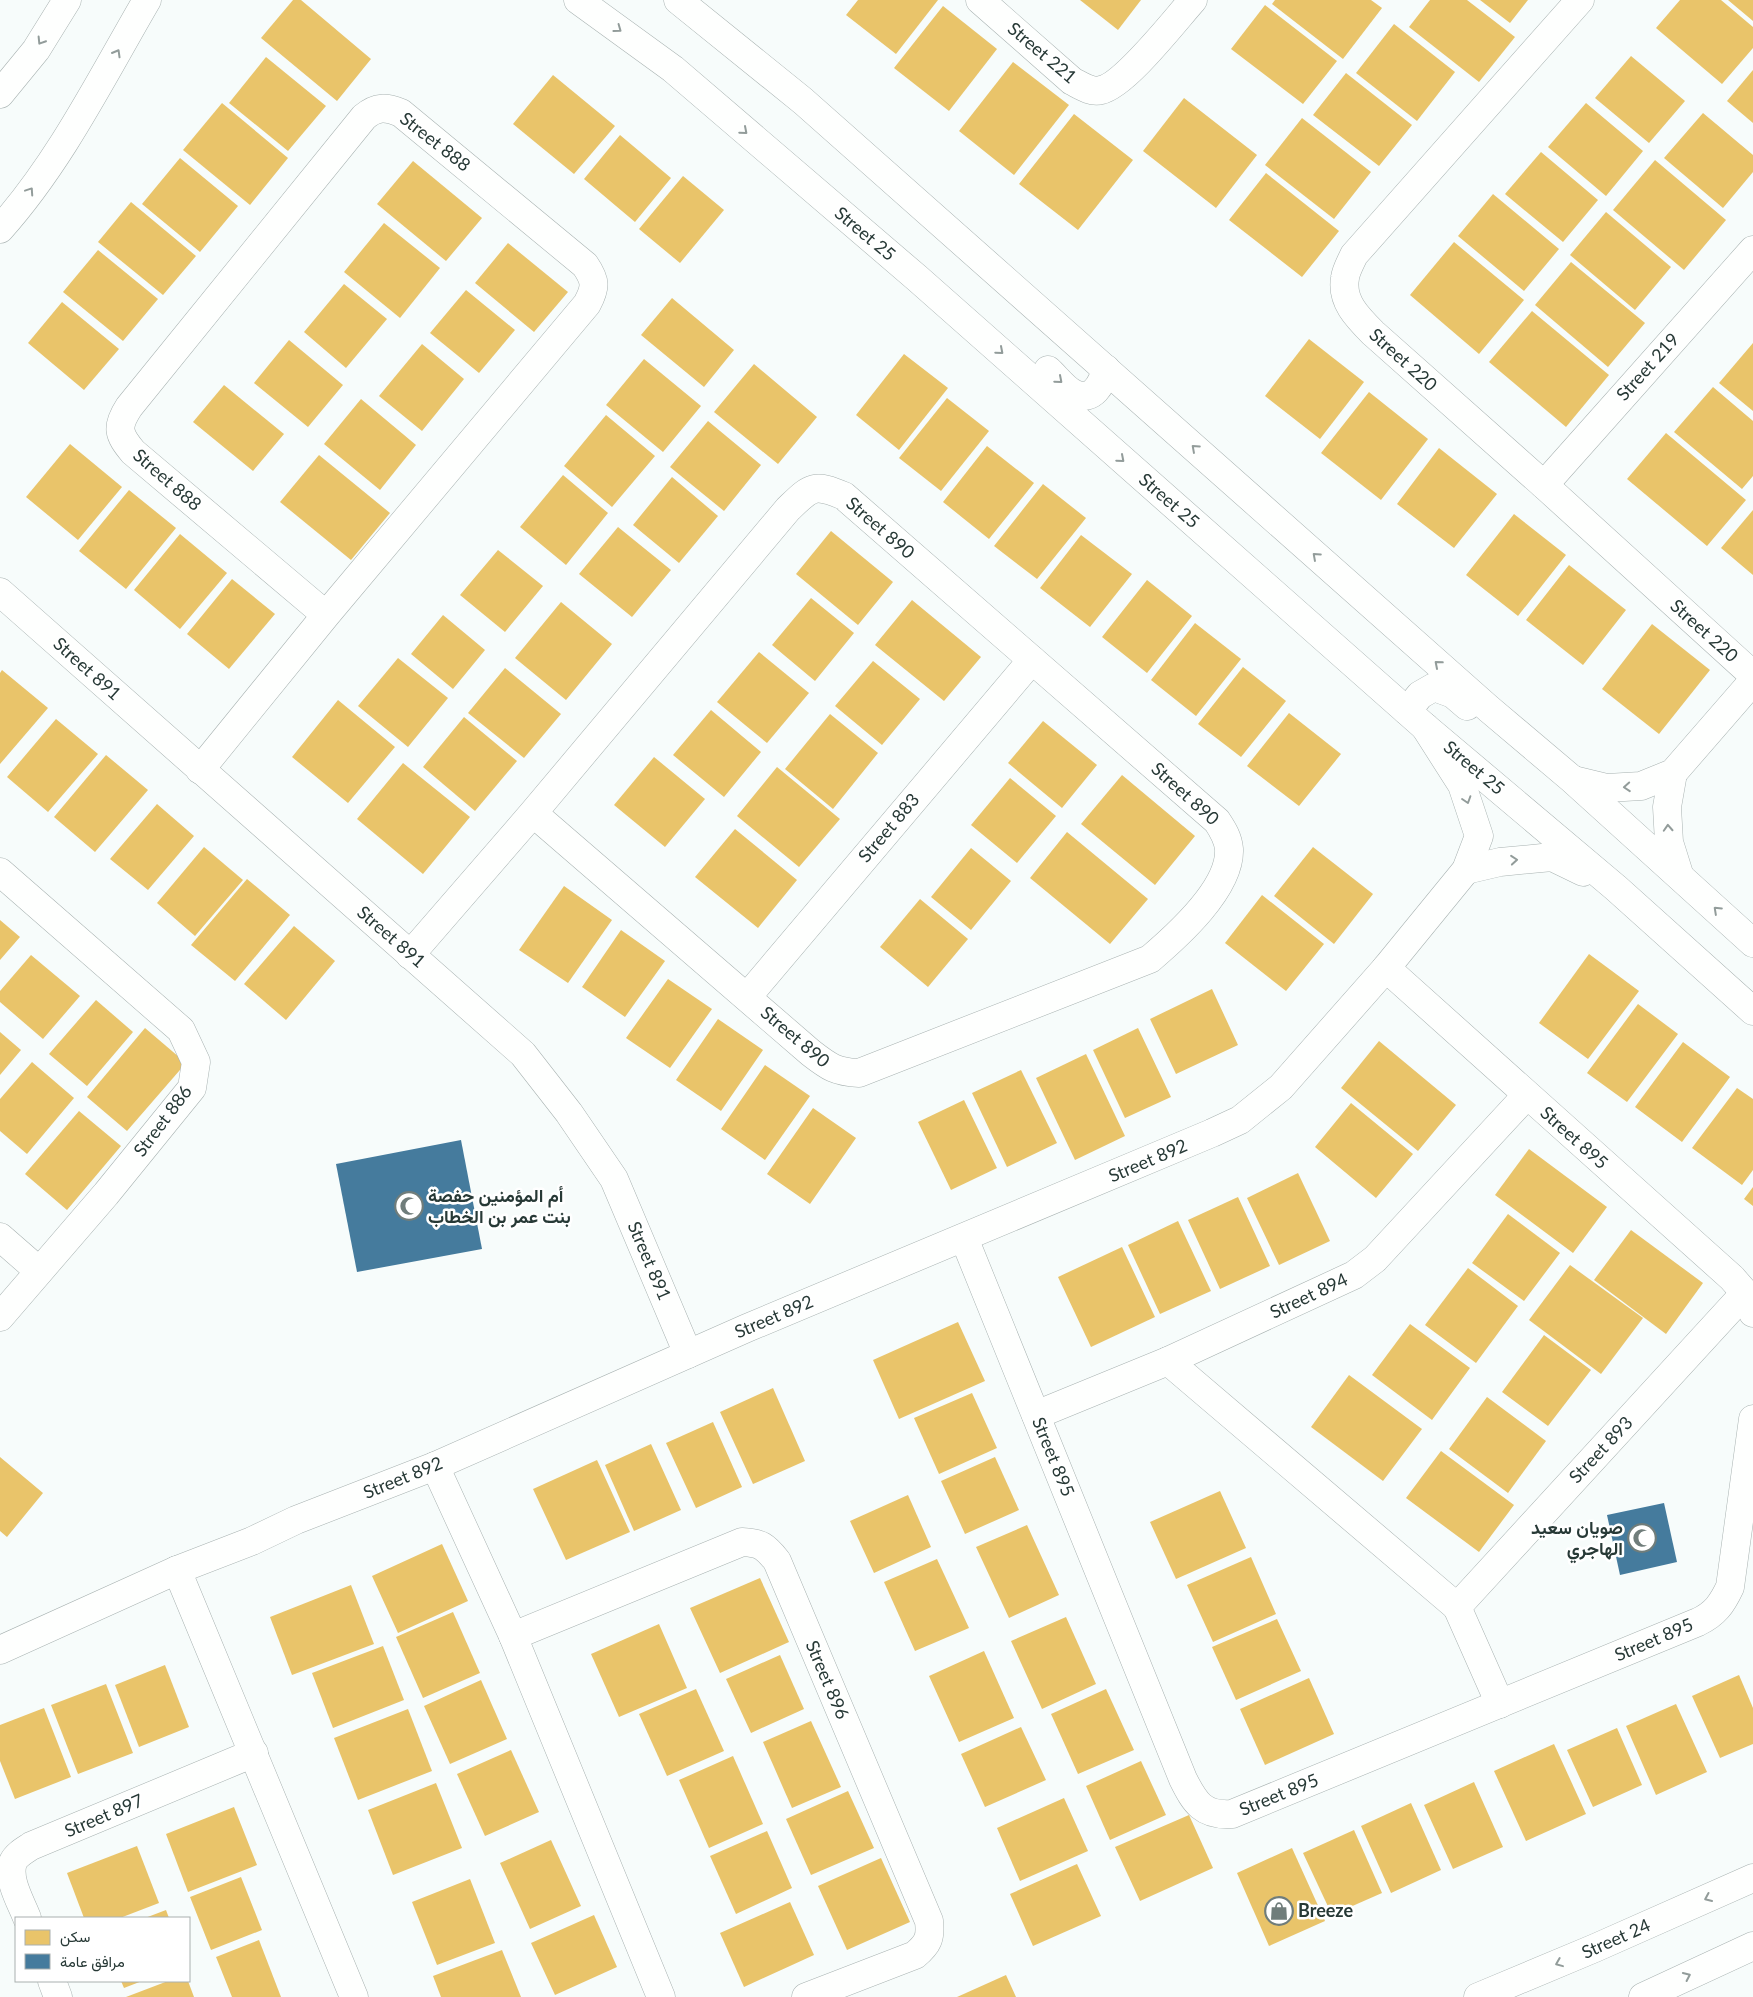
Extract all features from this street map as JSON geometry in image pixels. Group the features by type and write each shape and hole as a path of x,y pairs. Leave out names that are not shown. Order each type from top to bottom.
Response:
{"street":[{"path":"0,94 36,50 67,0"},
{"path":"0,229 19,208 82,114 147,0"},
{"name":"Street 25","path":"578,0 672,70 917,278 1416,719 1616,888 1753,1011"},
{"path":"678,0 803,101 1489,708 1573,780 1753,943"},
{"name":"Street 221","path":"980,0 1072,81 1088,89 1101,91 1115,84 1128,72 1193,0"},
{"name":"Street 220","path":"1580,0 1354,255 1345,278 1345,297 1354,314 1360,320 1753,675"},
{"name":"Street 888","path":"200,770 326,615 587,304 594,286 592,276 585,265 401,113 382,107 364,117 128,407 120,420 120,433 133,452 326,615"},
{"path":"843,215 881,224 1074,394 1086,396 1099,389 1106,369"},
{"name":"Street 219","path":"1544,485 1753,250"},
{"name":"Street 890","path":"410,955 533,813 788,509 807,491 816,488 828,489 844,496 1217,821 1225,834 1229,855 1223,874 1211,896 1171,941 1150,959 859,1072 842,1072 830,1068 533,813"},
{"name":"Street 891","path":"0,592 523,1054 569,1113 614,1179 688,1354"},
{"name":"Street 883","path":"746,996 1032,660"},
{"path":"1416,719 1420,695 1434,687 1453,694 1536,762 1573,780 1607,788 1641,786 1673,773 1753,681"},
{"name":"Street 892","path":"0,1650 177,1570 252,1541 296,1520 435,1466 747,1328 1240,1120 1280,1086 1386,968 1466,870 1479,836 1462,785 1416,719"},
{"path":"1673,773 1667,807 1669,842 1679,875"},
{"path":"1466,870 1500,862 1552,857 1616,888"},
{"name":"Street 886","path":"0,872 181,1030 196,1062 192,1088 106,1194 0,1317"},
{"name":"Street 895","path":"1386,968 1526,1096 1732,1278 1749,1303"},
{"name":"Street 894","path":"1036,1415 1168,1361 1354,1275 1375,1259 1526,1096"},
{"path":"0,1236 40,1271"},
{"name":"Street 895","path":"964,1238 1183,1779 1194,1800 1207,1811 1220,1815 1232,1814 1712,1615 1723,1602 1730,1587 1753,1419"},
{"name":"Street 893","path":"1457,1607 1749,1303"},
{"path":"1168,1361 1457,1607 1500,1704"},
{"path":"435,1466 513,1636 661,1997"},
{"name":"Street 896","path":"513,1636 742,1542 758,1543 769,1551 777,1561 929,1921 931,1934 929,1942 915,1955 806,1997"},
{"path":"177,1570 354,1997"},
{"name":"Street 897","path":"27,1917 14,1885 13,1861 31,1846 254,1753"},
{"name":"Street 24","path":"1478,1997 1753,1878"},
{"path":"1643,1997 1753,1946"},
{"path":"52,1982 58,1997"}],"building: سكن":[{"path":"293,0 301,0 371,59 337,101 261,38"},
{"path":"858,0 938,0 896,54 846,15"},
{"path":"1080,0 1141,0 1118,30"},
{"path":"1275,0 1371,0 1382,8 1343,59 1272,4"},
{"path":"1430,0 1467,0 1515,37 1479,82 1409,27"},
{"path":"1480,0 1528,0 1510,23"},
{"path":"1680,0 1721,0 1753,27 1753,48 1722,84 1656,28"},
{"path":"1728,0 1753,0 1753,21"},
{"path":"1265,5 1337,61 1303,104 1231,49"},
{"path":"943,6 997,49 949,111 894,68"},
{"path":"1394,24 1455,72 1417,121 1356,73"},
{"path":"1631,56 1685,101 1649,143 1595,98"},
{"path":"266,57 326,106 288,151 229,103"},
{"path":"1013,62 1069,105 1014,175 959,131"},
{"path":"1753,70 1753,123 1727,101"},
{"path":"1346,73 1412,125 1379,166 1313,115"},
{"path":"553,75 615,126 574,174 513,124"},
{"path":"1184,98 1257,155 1216,208 1143,151"},
{"path":"222,103 288,158 250,205 183,150"},
{"path":"1586,103 1643,151 1606,196 1548,147"},
{"path":"1703,113 1753,155 1753,172 1723,208 1664,158"},
{"path":"1074,114 1133,160 1078,230 1019,184"},
{"path":"1302,118 1371,172 1334,219 1265,165"},
{"path":"620,135 671,178 635,222 584,179"},
{"path":"1541,152 1598,200 1563,242 1505,194"},
{"path":"180,158 238,206 200,252 142,204"},
{"path":"1655,160 1726,220 1684,270 1613,210"},
{"path":"413,161 482,218 446,261 377,204"},
{"path":"1266,173 1339,231 1302,277 1229,220"},
{"path":"683,176 724,210 680,263 639,229"},
{"path":"1493,194 1559,249 1524,291 1458,236"},
{"path":"131,202 196,256 163,295 98,242"},
{"path":"1606,212 1671,267 1635,310 1570,255"},
{"path":"384,223 440,268 400,318 344,272"},
{"path":"1454,242 1524,300 1479,354 1410,295"},
{"path":"508,243 568,292 534,332 475,283"},
{"path":"98,250 158,299 123,341 63,292"},
{"path":"1571,262 1645,323 1608,367 1535,305"},
{"path":"344,284 387,319 346,368 304,332"},
{"path":"466,290 515,330 479,373 430,333"},
{"path":"672,298 734,350 704,387 641,335"},
{"path":"62,302 119,349 84,390 28,343"},
{"path":"1532,311 1609,375 1566,427 1489,362"},
{"path":"1309,339 1364,382 1320,439 1265,396"},
{"path":"289,340 343,385 308,427 254,383"},
{"path":"1753,343 1753,411 1719,383"},
{"path":"422,344 464,379 422,431 379,396"},
{"path":"904,354 948,388 899,450 856,415"},
{"path":"644,359 701,406 663,452 606,405"},
{"path":"754,364 817,417 778,464 714,412"},
{"path":"224,385 284,434 253,471 193,422"},
{"path":"1713,387 1753,421 1753,476 1742,489 1674,432"},
{"path":"1369,392 1428,439 1381,500 1321,453"},
{"path":"947,398 989,431 941,491 899,458"},
{"path":"361,399 416,445 380,490 324,444"},
{"path":"606,415 655,456 612,507 564,466"},
{"path":"708,421 761,465 724,511 670,467"},
{"path":"1666,433 1746,500 1707,546 1627,479"},
{"path":"70,444 122,487 78,540 26,497"},
{"path":"987,446 1034,483 989,539 943,502"},
{"path":"1439,448 1497,494 1454,548 1397,504"},
{"path":"319,455 390,513 351,560 280,502"},
{"path":"563,475 608,513 566,565 520,527"},
{"path":"672,477 718,516 679,563 633,525"},
{"path":"1043,484 1086,518 1037,579 994,546"},
{"path":"129,490 176,528 126,589 79,551"},
{"path":"1753,510 1753,575 1721,548"},
{"path":"1514,514 1566,555 1518,616 1466,575"},
{"path":"618,527 671,570 632,617 579,574"},
{"path":"831,531 893,582 858,625 796,574"},
{"path":"180,534 227,573 180,629 134,590"},
{"path":"1081,535 1132,574 1090,627 1040,588"},
{"path":"498,550 543,586 505,632 460,595"},
{"path":"1569,565 1626,610 1583,665 1526,620"},
{"path":"232,579 275,614 229,669 187,634"},
{"path":"1147,580 1192,616 1147,673 1102,637"},
{"path":"811,598 854,633 815,681 772,645"},
{"path":"912,600 981,657 944,701 875,645"},
{"path":"561,602 612,644 566,700 515,658"},
{"path":"443,615 485,650 453,689 411,654"},
{"path":"1195,623 1241,659 1196,716 1151,680"},
{"path":"1652,624 1710,670 1659,734 1602,689"},
{"path":"759,652 809,693 767,743 717,702"},
{"path":"398,658 448,698 408,747 358,706"},
{"path":"873,661 920,699 882,745 835,706"},
{"path":"1243,667 1286,701 1241,757 1198,724"},
{"path":"505,668 561,714 524,758 468,713"},
{"path":"2,670 48,708 0,764 0,673"},
{"path":"338,700 395,747 348,803 292,757"},
{"path":"711,710 761,752 724,797 673,755"},
{"path":"1289,713 1341,754 1299,806 1247,766"},
{"path":"830,714 878,753 833,809 785,769"},
{"path":"464,717 517,761 475,811 423,767"},
{"path":"56,719 98,754 48,812 7,777"},
{"path":"1043,721 1097,765 1062,808 1008,763"},
{"path":"106,755 148,790 95,852 54,817"},
{"path":"654,757 705,799 665,847 614,805"},
{"path":"403,763 470,817 423,874 357,819"},
{"path":"777,767 840,819 799,867 737,816"},
{"path":"1122,775 1195,836 1155,885 1081,824"},
{"path":"1010,778 1056,816 1017,863 971,825"},
{"path":"157,804 194,836 148,890 110,859"},
{"path":"735,829 797,880 758,928 695,877"},
{"path":"1067,832 1148,899 1110,944 1030,878"},
{"path":"204,847 243,880 195,936 157,903"},
{"path":"1313,847 1373,894 1334,944 1274,896"},
{"path":"971,848 1011,881 971,930 931,897"},
{"path":"247,879 290,915 235,981 191,945"},
{"path":"564,886 612,920 568,983 519,950"},
{"path":"1262,895 1324,944 1286,991 1225,943"},
{"path":"920,899 968,939 928,987 880,947"},
{"path":"0,920 20,937 0,960"},
{"path":"294,926 335,961 286,1020 244,984"},
{"path":"621,930 665,961 625,1017 582,987"},
{"path":"1589,954 1639,991 1588,1059 1539,1023"},
{"path":"31,955 80,996 43,1039 0,1002 0,991"},
{"path":"668,979 712,1009 670,1068 626,1038"},
{"path":"1212,989 1238,1045 1176,1074 1150,1019"},
{"path":"96,1000 133,1032 87,1086 49,1054"},
{"path":"1638,1004 1678,1034 1627,1102 1587,1073"},
{"path":"718,1019 763,1050 721,1111 676,1080"},
{"path":"145,1028 186,1063 127,1131 87,1097"},
{"path":"1138,1028 1171,1097 1125,1118 1093,1050"},
{"path":"0,1032 21,1050 0,1075"},
{"path":"1379,1041 1456,1105 1418,1151 1341,1088"},
{"path":"1683,1042 1730,1077 1682,1142 1635,1107"},
{"path":"1086,1054 1125,1136 1075,1160 1036,1078"},
{"path":"32,1062 74,1098 27,1154 0,1131 0,1099"},
{"path":"765,1065 810,1096 765,1160 721,1129"},
{"path":"1021,1070 1057,1143 1007,1167 972,1093"},
{"path":"1737,1088 1753,1099 1753,1170 1742,1185 1692,1148"},
{"path":"964,1100 997,1168 951,1190 918,1122"},
{"path":"1351,1103 1413,1154 1376,1198 1315,1147"},
{"path":"813,1108 856,1138 810,1204 767,1174"},
{"path":"79,1111 121,1146 67,1210 25,1174"},
{"path":"1529,1149 1607,1207 1573,1253 1495,1195"},
{"path":"1298,1173 1330,1241 1279,1265 1247,1198"},
{"path":"1753,1187 1753,1206 1744,1199"},
{"path":"1238,1197 1270,1266 1220,1289 1188,1220"},
{"path":"1508,1214 1560,1253 1524,1301 1472,1263"},
{"path":"1178,1221 1211,1291 1160,1314 1128,1245"},
{"path":"1631,1230 1703,1283 1666,1334 1594,1280"},
{"path":"1122,1247 1155,1317 1091,1347 1058,1277"},
{"path":"1570,1265 1643,1318 1601,1374 1529,1320"},
{"path":"1468,1268 1518,1306 1476,1363 1425,1325"},
{"path":"958,1322 985,1381 899,1419 873,1360"},
{"path":"1410,1324 1470,1368 1432,1420 1372,1375"},
{"path":"1544,1335 1591,1370 1548,1426 1502,1392"},
{"path":"1349,1375 1422,1429 1383,1481 1311,1427"},
{"path":"773,1388 805,1461 753,1484 720,1412"},
{"path":"972,1393 997,1448 939,1474 914,1418"},
{"path":"1487,1397 1546,1441 1508,1493 1449,1449"},
{"path":"713,1422 742,1487 696,1508 666,1443"},
{"path":"651,1444 681,1510 634,1531 605,1465"},
{"path":"1441,1451 1514,1505 1479,1552 1406,1498"},
{"path":"0,1457 43,1493 7,1537 0,1531"},
{"path":"995,1457 1019,1510 965,1534 941,1481"},
{"path":"597,1460 630,1532 566,1560 533,1489"},
{"path":"1220,1491 1246,1548 1176,1579 1150,1522"},
{"path":"908,1495 931,1547 874,1573 850,1521"},
{"path":"1027,1525 1059,1595 1009,1618 976,1547"},
{"path":"442,1544 468,1601 398,1633 372,1576"},
{"path":"1251,1557 1276,1614 1213,1642 1187,1585"},
{"path":"937,1559 969,1628 915,1651 884,1582"},
{"path":"760,1578 789,1642 720,1673 690,1608"},
{"path":"351,1585 374,1644 292,1675 270,1617"},
{"path":"453,1612 480,1673 423,1698 396,1637"},
{"path":"1066,1617 1096,1684 1042,1709 1011,1641"},
{"path":"1277,1619 1301,1671 1236,1700 1212,1647"},
{"path":"659,1624 687,1688 619,1717 591,1654"},
{"path":"383,1646 404,1700 333,1728 312,1673"},
{"path":"984,1651 1014,1718 959,1742 929,1676"},
{"path":"780,1655 804,1709 751,1733 726,1679"},
{"path":"165,1665 189,1727 139,1747 115,1685"},
{"path":"1739,1675 1753,1708 1753,1744 1720,1758 1692,1696"},
{"path":"1309,1678 1334,1734 1265,1765 1240,1709"},
{"path":"481,1680 507,1739 450,1764 424,1706"},
{"path":"106,1684 133,1753 78,1774 51,1705"},
{"path":"696,1689 724,1751 667,1776 639,1714"},
{"path":"1106,1689 1134,1750 1078,1774 1051,1714"},
{"path":"1676,1704 1707,1772 1656,1795 1626,1726"},
{"path":"44,1708 71,1777 15,1799 0,1761 0,1725"},
{"path":"408,1709 432,1771 358,1800 334,1738"},
{"path":"811,1721 841,1787 792,1808 763,1742"},
{"path":"1021,1727 1046,1780 985,1807 961,1754"},
{"path":"1617,1728 1642,1785 1593,1807 1567,1750"},
{"path":"1554,1744 1586,1814 1526,1841 1494,1771"},
{"path":"511,1750 539,1812 485,1836 457,1774"},
{"path":"733,1756 763,1824 709,1848 679,1780"},
{"path":"1141,1761 1166,1815 1110,1840 1086,1786"},
{"path":"1474,1782 1503,1847 1453,1869 1424,1805"},
{"path":"436,1783 462,1848 393,1875 368,1810"},
{"path":"848,1791 874,1848 811,1875 786,1819"},
{"path":"1064,1798 1088,1851 1020,1881 997,1828"},
{"path":"1411,1803 1441,1870 1391,1893 1361,1826"},
{"path":"234,1807 257,1865 188,1892 166,1834"},
{"path":"1189,1815 1213,1868 1140,1901 1115,1847"},
{"path":"1354,1830 1382,1893 1332,1915 1303,1853"},
{"path":"767,1831 792,1888 736,1914 710,1856"},
{"path":"551,1840 581,1906 530,1929 500,1863"},
{"path":"137,1846 159,1903 123,1917 84,1917 67,1873"},
{"path":"1292,1848 1325,1921 1269,1946 1237,1873"},
{"path":"881,1858 910,1922 847,1950 818,1886"},
{"path":"1077,1864 1101,1916 1033,1946 1010,1894"},
{"path":"241,1877 262,1930 211,1950 190,1897"},
{"path":"470,1879 495,1943 437,1965 412,1902"},
{"path":"790,1902 814,1955 744,1987 720,1933"},
{"path":"166,1910 169,1917 148,1917"},
{"path":"594,1915 617,1967 555,1995 531,1943"},
{"path":"259,1940 281,1997 232,1997 216,1957"},
{"path":"502,1950 521,1997 441,1997 433,1976"},
{"path":"1006,1975 1016,1997 957,1997"},
{"path":"121,1982 139,1982 124,1988"},
{"path":"165,1982 188,1982 194,1997 126,1997"}],"building: مرافق عامة":[{"name":"أم المؤمنين حفصة بنت عمر بن الخطاب","path":"461,1140 482,1249 357,1272 336,1164"},
{"name":"صويان سعيد الهاجري","path":"1664,1503 1677,1562 1620,1575 1607,1515"}],"place":[{"name":"أم المؤمنين حفصة بنت عمر بن الخطاب","path":"409,1206"},
{"name":"صويان سعيد الهاجري","path":"1642,1538"},
{"name":"Breeze","path":"1279,1911"}]}
